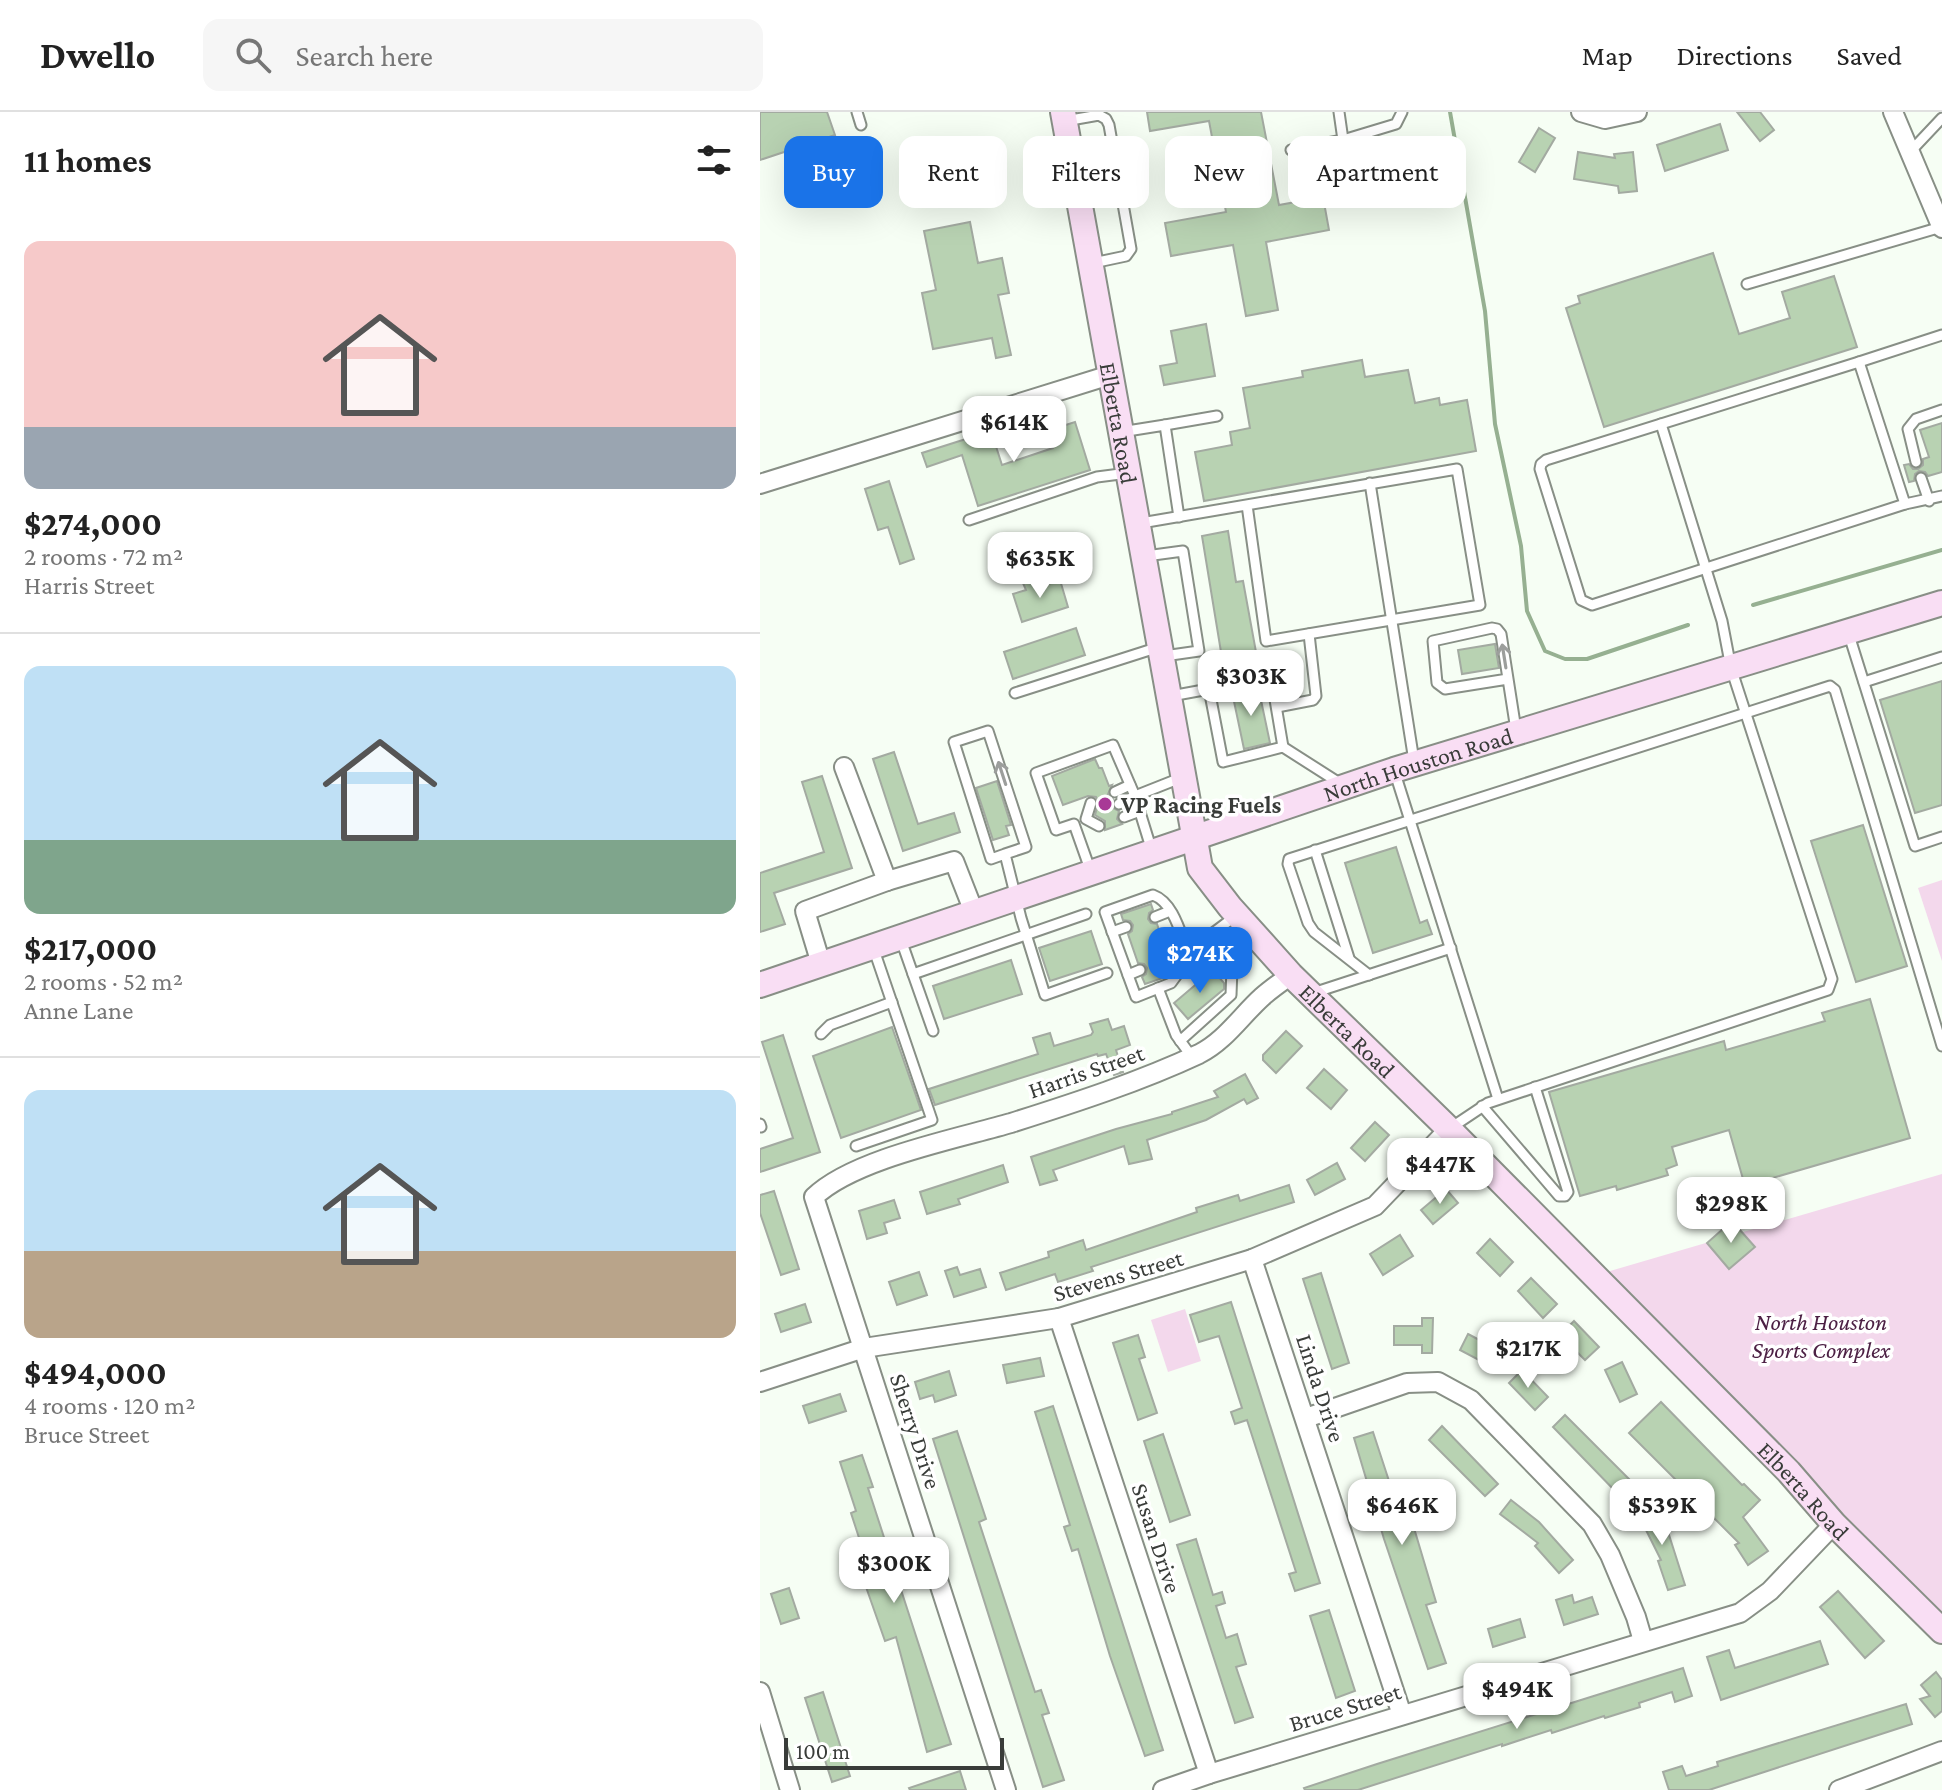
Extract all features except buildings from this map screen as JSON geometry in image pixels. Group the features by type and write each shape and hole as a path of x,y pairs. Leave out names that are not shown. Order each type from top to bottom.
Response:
{"street":[{"path":"1581,112 1605,119 1637,112"},
{"path":"1893,112 1942,228"},
{"name":"Elberta Road","path":"1063,116 1200,868 1291,975 1449,1129 1942,1631"},
{"path":"760,484 1110,375"},
{"name":"North Houston Road","path":"760,985 1405,767 1942,603"},
{"path":"844,767 887,881"},
{"path":"821,964 805,911 887,881 954,861 974,912"},
{"name":"Harris Street","path":"870,1164 1016,1121 1149,1076 1192,1057 1232,1029 1262,997 1291,975"},
{"name":"Stevens Street","path":"760,1382 864,1348 1059,1318 1252,1259 1375,1206 1449,1129"},
{"name":"Sherry Drive","path":"870,1164 829,1182 814,1197 1006,1790"},
{"name":"Linda Drive","path":"1252,1259 1402,1715"},
{"name":"Susan Drive","path":"1059,1318 1209,1774"},
{"path":"1306,1418 1407,1383 1438,1382 1471,1400 1592,1524 1610,1555 1643,1641"},
{"name":"Bruce Street","path":"1163,1790 1740,1613 1770,1591 1834,1524"},
{"path":"760,1692 790,1790"},
{"path":"1839,1790 1942,1751"}],"lane":[{"path":"857,112 861,125"},
{"path":"1339,112 1342,136"},
{"path":"1357,136 1396,124 1402,112"},
{"path":"1063,116 1099,115 1109,125 1131,249 1126,256 1090,263"},
{"path":"1909,153 1942,115"},
{"path":"1747,284 1942,228"},
{"path":"1942,335 1546,460 1540,469 1581,600 1592,605 1905,504 1942,496"},
{"path":"1859,362 1905,504"},
{"path":"1916,462 1908,429 1916,419 1942,410"},
{"path":"1121,432 1217,416"},
{"path":"1449,1129 1498,1099 1828,990 1831,985 1832,979 1731,668 1722,621 1661,424"},
{"path":"1165,425 1179,517"},
{"path":"1137,524 1370,483 1457,469 1480,605 1266,641 1247,505"},
{"path":"969,520 1097,477 1128,473"},
{"path":"1921,478 1929,501"},
{"path":"1370,483 1393,620 1410,819 1498,1099"},
{"path":"1015,693 1160,652 1199,651 1183,551 1143,556"},
{"path":"1508,679 1445,689 1441,687 1437,683 1433,641 1497,629 1501,634 1508,679 1516,733"},
{"path":"1848,632 1915,846 1942,837"},
{"path":"1277,707 1313,700 1316,696 1309,634"},
{"path":"1864,682 1942,657"},
{"path":"1168,696 1209,689 1219,679 1268,672 1283,747"},
{"path":"1369,975 1314,932 1308,923 1289,859 1824,686 1835,690 1942,1046"},
{"path":"1209,689 1223,762 1283,747 1345,787"},
{"path":"988,731 1026,847 1005,854 991,859 954,742 988,731"},
{"path":"1090,817 1056,830 1036,773 1113,745 1135,796 1152,851"},
{"path":"1119,804 1183,777"},
{"path":"1115,792 1130,785"},
{"path":"1091,803 1090,817 1099,826"},
{"path":"1124,817 1140,811"},
{"path":"1074,824 1091,872"},
{"path":"1315,850 1349,959"},
{"path":"1005,854 1045,995 1107,973"},
{"path":"1189,954 1163,898 1153,895 1105,912 1136,997 1171,983 1189,954 1237,915"},
{"path":"1155,917 1170,911"},
{"path":"913,974 1086,914"},
{"path":"1112,932 1126,927"},
{"path":"900,937 933,1031"},
{"path":"1180,1041 1231,995 1232,968 1206,938"},
{"path":"856,1146 932,1120 872,946"},
{"path":"1312,993 1451,948"},
{"path":"1169,959 1189,954"},
{"path":"1128,975 1140,970"},
{"path":"1158,988 1180,1041 1192,1057"},
{"path":"821,1034 830,1025 892,1002"},
{"path":"1482,1106 1559,1196 1565,1196 1568,1192 1535,1087"}],"green space":[{"path":"1942,880 1942,961 1918,888"},
{"name":"North Houston Sports Complex","path":"1942,1174 1942,1630 1593,1276"},
{"path":"1185,1309 1201,1361 1168,1372 1151,1320"}],"waterway":[{"path":"1450,112 1485,311 1495,424 1521,546 1527,611 1545,651 1565,659 1587,659 1688,625"},
{"path":"1753,605 1942,550"}],"place":[{"name":"VP Racing Fuels","path":"1105,804"}]}
